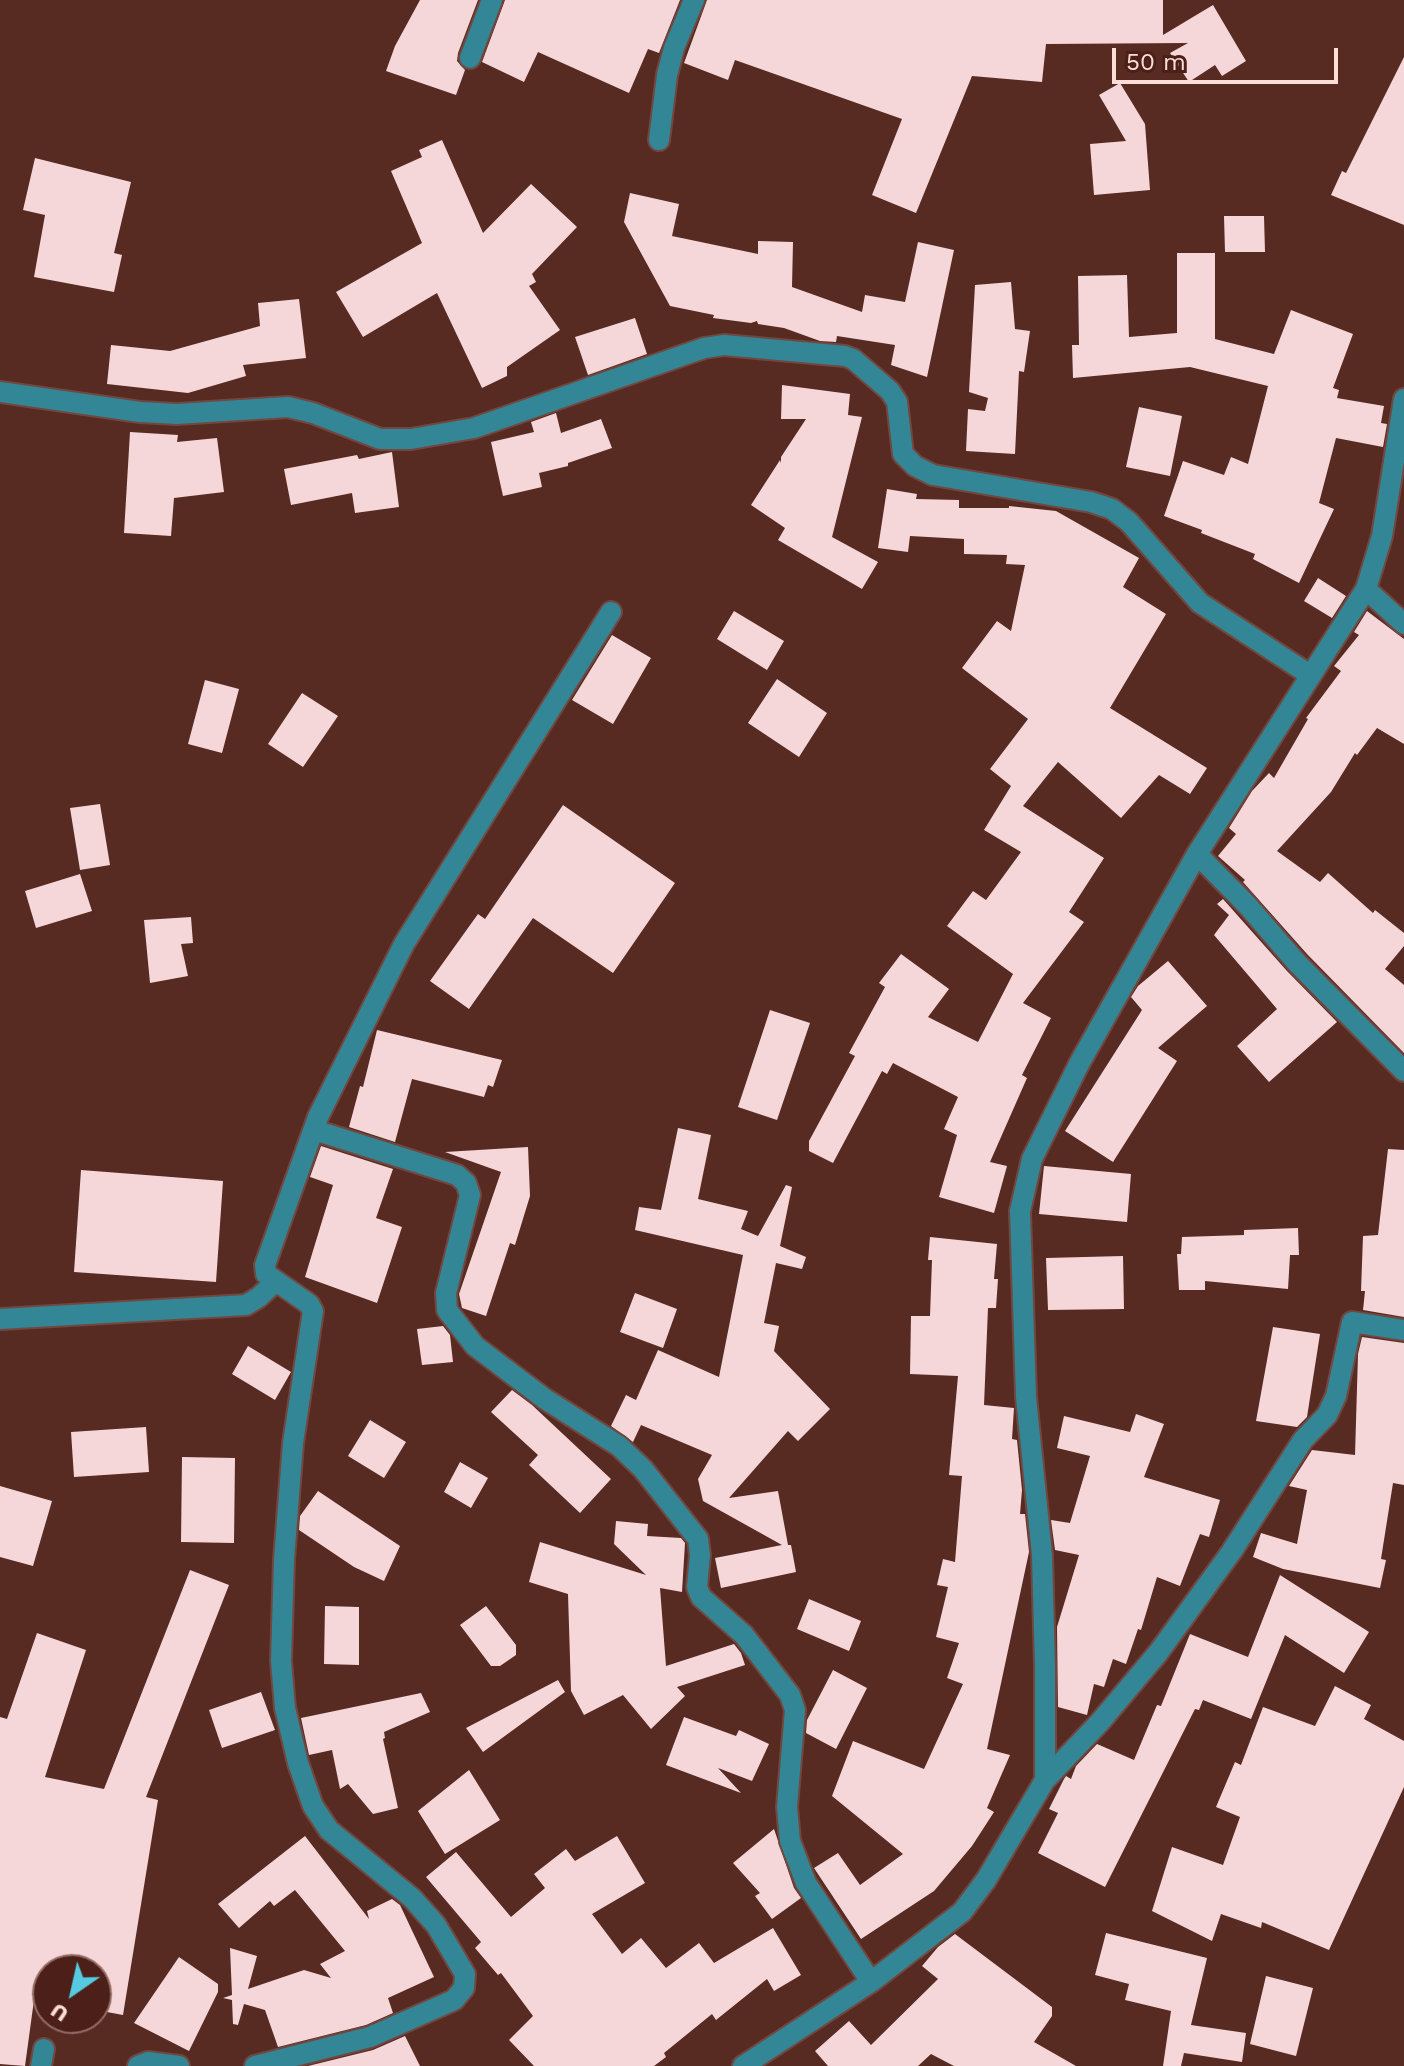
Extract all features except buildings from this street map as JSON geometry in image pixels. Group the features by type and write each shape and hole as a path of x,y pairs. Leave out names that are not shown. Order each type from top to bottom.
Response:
{"street":[{"path":"470,58 492,0"},
{"path":"659,140 667,75 674,48 694,0"},
{"path":"0,392 140,412 177,414 288,407 313,413 380,439 411,439 474,428 704,348 724,345 845,356 853,359 890,391 897,402 903,454 915,466 933,475 1091,502 1112,509 1129,522 1200,603 1310,675"},
{"path":"1045,1780 1042,1555 1026,1397 1020,1211 1032,1159 1079,1064 1197,854 1366,589 1382,536 1404,399"},
{"path":"1366,589 1404,624"},
{"path":"255,2066 370,2037 454,2000 464,1988 465,1974 436,1925 412,1898 329,1830 313,1806 298,1763 285,1708 281,1661 284,1560 293,1443 313,1311 309,1304 266,1274 265,1265 314,1130 404,944 611,612"},
{"path":"1197,854 1248,906 1297,963 1404,1071"},
{"path":"314,1130 457,1175 466,1183 470,1195 446,1293 447,1310 475,1346 545,1399 619,1446 643,1469 698,1539 697,1587 701,1597 744,1635 790,1695 795,1710 787,1807 790,1841 806,1883 871,1982"},
{"path":"0,1319 246,1305 275,1282"},
{"path":"743,2066 871,1982 962,1912 986,1880 1045,1780 1100,1722 1158,1653 1232,1551 1303,1440 1327,1415 1336,1396 1352,1322 1404,1330"},
{"path":"138,2066 148,2062 179,2066"}]}
